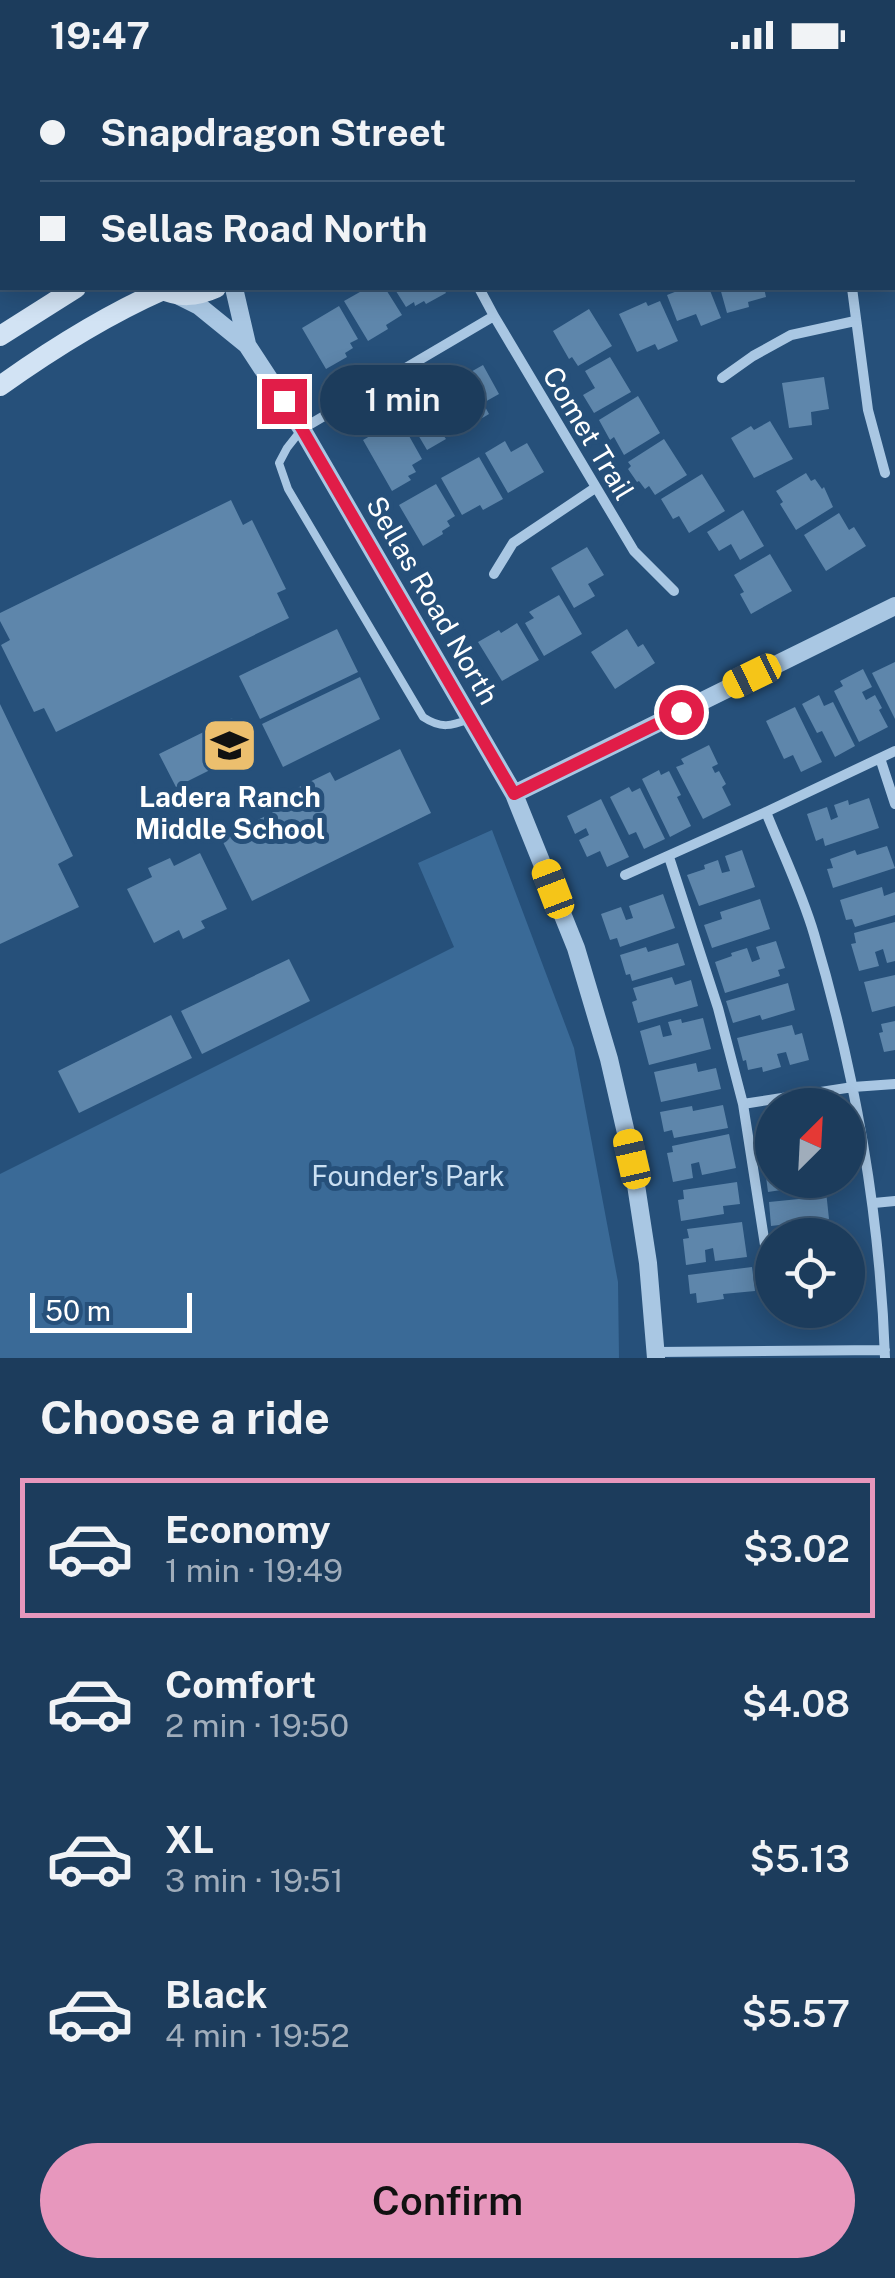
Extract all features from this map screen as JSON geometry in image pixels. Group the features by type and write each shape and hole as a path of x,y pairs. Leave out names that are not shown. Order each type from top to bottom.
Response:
{"main road":[{"path":"0,336 73,290"},
{"path":"0,386 74,335 123,308 167,291 198,296 212,290"}],"street":[{"name":"Sellas Road North","path":"234,290 247,345"},
{"name":"Comet Trail","path":"481,290 634,551 674,591"},
{"path":"852,290 868,410 885,473"},
{"name":"Sellas Road North","path":"167,291 200,306 247,345 302,429 514,794 576,948 609,1059 638,1193 656,1355"},
{"path":"302,429 494,316"},
{"path":"722,378 790,336 855,321"},
{"path":"494,574 512,543 595,488"},
{"path":"514,794 895,606"},
{"path":"625,876 895,751"},
{"path":"880,758 895,804"},
{"path":"656,1355 885,1354 874,1203 853,1087 813,930 766,812"},
{"path":"668,856 718,1008 743,1104 761,1218"},
{"path":"743,1104 895,1084"},
{"path":"874,1203 895,1201"}],"lane":[{"path":"302,429 279,463 288,489 422,717 447,727 470,719"}],"green space":[{"name":"Founder's Park","path":"492,830 574,1048 618,1282 619,1358 0,1358 0,1174 454,947 418,863"}],"building":[{"path":"363,290 386,290 402,315 368,341 344,301"},
{"path":"395,290 446,293 426,304 424,301 415,306 414,302 406,307"},
{"path":"680,290 710,290 721,318 701,326 696,314 677,321 667,295"},
{"path":"721,290 764,290 766,297 727,313"},
{"path":"660,301 678,341 658,350 655,344 637,352 619,314 646,302 648,306"},
{"path":"339,306 358,339 350,343 353,348 345,353 347,357 326,369 302,328"},
{"path":"589,309 612,346 578,366 572,357 569,359 553,331"},
{"path":"610,357 631,392 594,413 583,395 595,388 585,371"},
{"path":"483,365 499,394 483,403 489,414 469,426 446,386"},
{"path":"824,377 829,409 811,412 812,425 789,428 782,383"},
{"path":"638,396 660,433 624,455 599,420"},
{"path":"423,400 429,410 445,400 460,425 427,450 404,411"},
{"path":"770,421 793,459 754,478 731,438 751,426 754,430"},
{"path":"393,427 396,431 404,427 422,459 412,465 416,472 408,476 411,480 392,491 363,440"},
{"path":"664,439 687,475 655,495 649,486 645,489 637,482 628,462"},
{"path":"505,441 511,452 527,443 544,472 508,493 485,453"},
{"path":"479,457 503,499 462,515 441,478"},
{"path":"806,473 811,481 815,479 824,487 833,507 796,530 776,491"},
{"path":"702,474 725,511 689,533 679,516 673,519 661,499"},
{"path":"436,484 455,516 447,521 450,526 443,534 423,546 399,505"},
{"path":"231,500 243,525 252,520 286,589 277,593 289,618 56,732 44,708 34,712 1,645 10,640 0,613"},
{"path":"743,510 764,546 740,560 731,544 719,551 707,532"},
{"path":"839,513 849,530 854,527 866,546 826,571 804,535"},
{"path":"587,547 604,575 588,584 595,596 574,608 551,568"},
{"path":"770,554 792,591 751,614 734,575"},
{"path":"559,595 582,634 544,656 525,623 534,618 529,612"},
{"path":"517,623 539,660 502,681 478,642"},
{"path":"337,629 358,672 260,719 239,676"},
{"path":"627,629 655,663 615,689 591,652"},
{"path":"895,662 895,719 872,673"},
{"path":"863,669 872,687 862,692 866,700 875,695 888,727 859,742 834,691 843,686 840,681"},
{"path":"360,677 380,719 283,767 262,724"},
{"path":"819,695 824,706 833,702 855,746 835,757 802,704"},
{"path":"0,704 73,856 58,864 79,907 0,944"},
{"path":"795,707 822,762 801,772 793,755 784,759 766,721"},
{"path":"232,718 248,751 176,787 159,754"},
{"path":"709,745 718,764 712,767 726,784 722,787 731,805 703,819 676,767 684,764 681,759"},
{"path":"400,749 431,813 252,901 221,838 300,799 295,789 330,772 335,781"},
{"path":"659,770 661,775 669,771 691,826 670,837 642,779"},
{"path":"629,787 632,792 640,788 665,839 644,849 636,832 629,835 610,797"},
{"path":"869,798 879,828 825,846 823,838 816,841 807,814 827,807 831,820 838,817 834,805"},
{"path":"601,799 629,857 607,867 600,851 587,857 579,840 589,835 586,828 575,834 567,816"},
{"path":"887,846 895,868 833,888 827,869 833,868 830,859 855,850 857,855"},
{"path":"742,850 755,887 699,906 687,875 718,860 722,873 730,871 725,856"},
{"path":"200,853 227,909 201,921 205,928 183,939 179,930 154,943 127,889 152,877 148,868 170,858 174,866"},
{"path":"882,887 884,896 895,892 895,915 855,927 852,919 846,920 840,900"},
{"path":"663,894 675,928 620,947 617,938 610,940 601,914 621,907 626,920 633,918 629,906"},
{"path":"760,899 770,929 712,948 704,925 722,919 720,912"},
{"path":"895,922 895,961 887,963 883,949 875,952 879,966 859,971 851,944 856,943 854,933"},
{"path":"776,941 785,968 778,970 780,976 725,993 715,962 747,948 752,962 760,959 756,947"},
{"path":"678,943 685,965 632,981 630,974 626,975 620,955"},
{"path":"289,959 310,1001 202,1054 181,1011"},
{"path":"895,975 895,1006 872,1012 864,982"},
{"path":"672,977 675,985 691,980 698,1006 638,1023 633,988"},
{"path":"788,983 795,1010 762,1020 760,1015 733,1023 726,1001"},
{"path":"171,1015 192,1058 79,1113 58,1071"},
{"path":"703,1018 711,1049 649,1065 640,1031 660,1025 663,1037 672,1035 668,1022"},
{"path":"895,1021 895,1050 884,1052 881,1024"},
{"path":"792,1025 795,1035 802,1033 809,1060 790,1065 786,1052 777,1054 781,1067 763,1072 762,1067 748,1070 737,1038"},
{"path":"696,1063 698,1072 716,1068 721,1089 661,1102 654,1072"},
{"path":"723,1105 728,1128 674,1138 672,1130 664,1132 660,1112"},
{"path":"729,1134 736,1168 702,1175 699,1162 691,1164 693,1178 673,1182 667,1153 673,1152 672,1146"},
{"path":"737,1182 740,1204 723,1206 724,1214 681,1221 678,1200 684,1199 683,1190"},
{"path":"827,1198 829,1218 770,1218 769,1202"},
{"path":"742,1222 747,1257 715,1261 713,1248 705,1250 706,1262 686,1265 683,1239 689,1238 687,1229"},
{"path":"752,1267 755,1291 723,1294 724,1299 697,1303 696,1293 690,1294 688,1275"}],"place":[{"name":"Ladera Ranch Middle School","path":"230,745"}],"route":[{"path":"284,401 514,794 681,712"}]}
